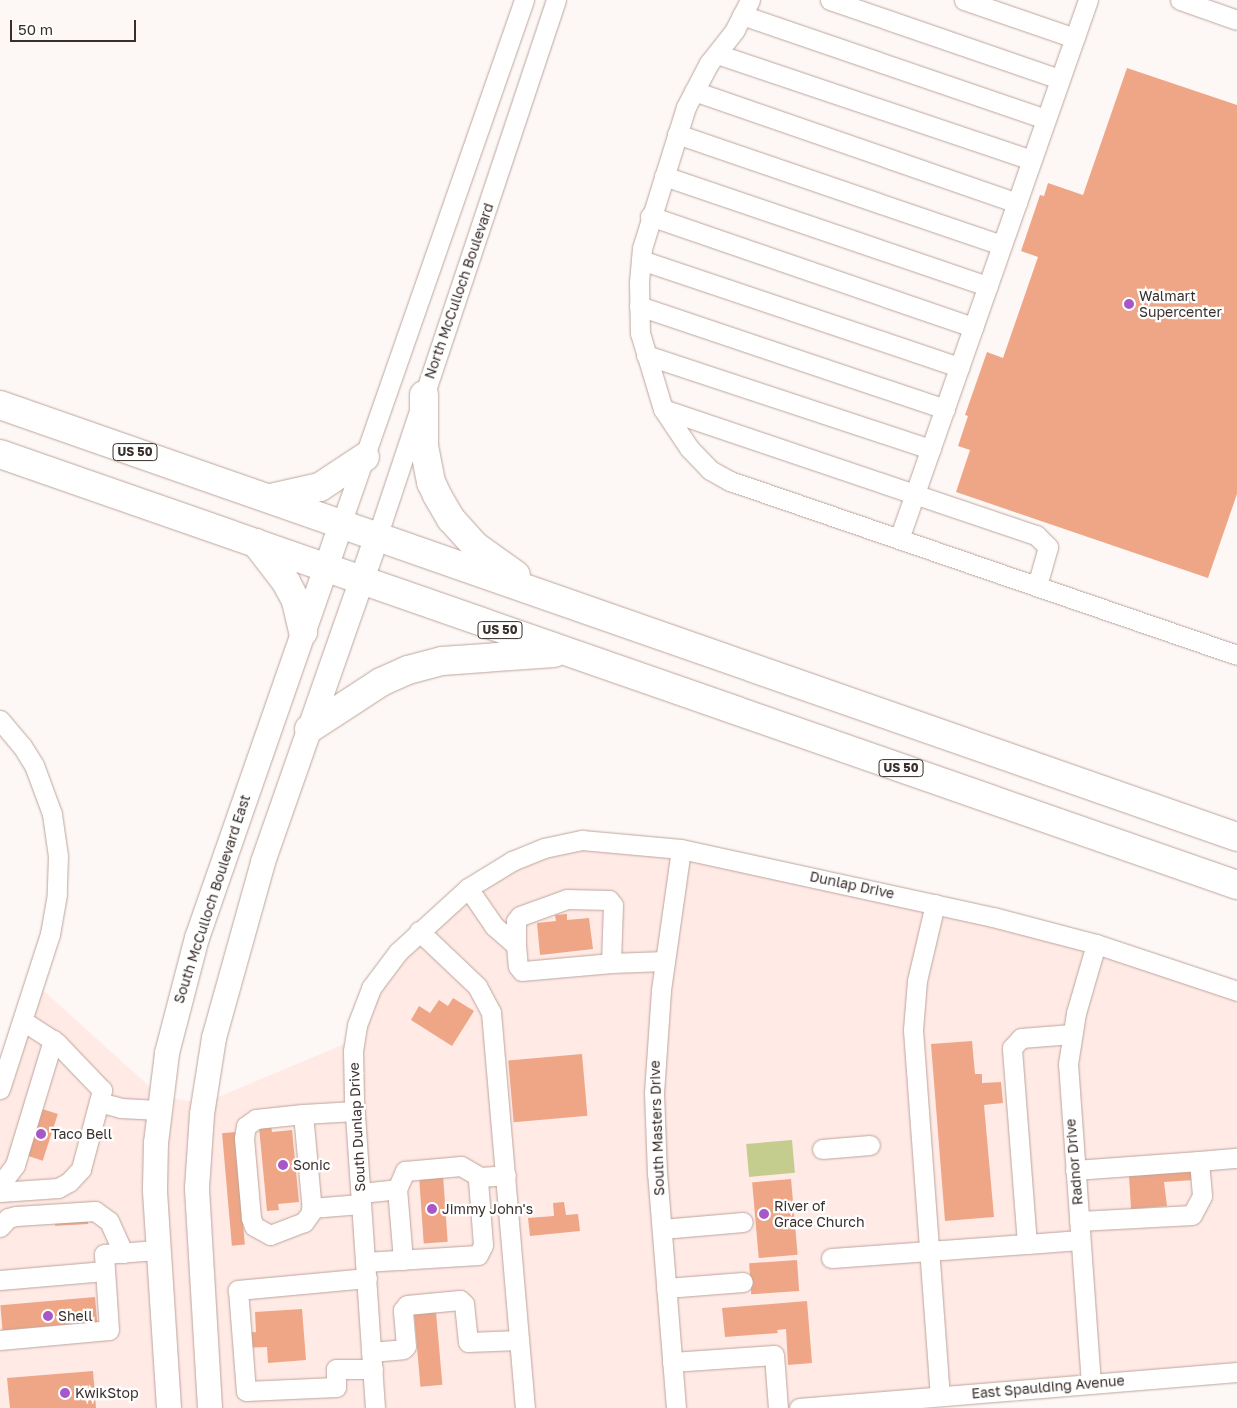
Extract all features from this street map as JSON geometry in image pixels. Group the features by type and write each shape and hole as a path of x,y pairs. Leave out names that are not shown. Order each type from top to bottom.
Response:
{"highway":[{"path":"424,395 423,429 427,465 431,482 451,519 492,560 554,598"},
{"name":"US 50","path":"0,405 1237,837"},
{"name":"US 50","path":"0,454 325,569 1237,884"},
{"path":"270,499 320,487 364,457"},
{"path":"256,543 286,582 296,601 303,632"},
{"path":"309,729 381,682 408,670 442,661 565,652"}],"main road":[{"name":"South McCulloch Boulevard East","path":"169,1408 157,1250 155,1189 160,1110 167,1053 187,972 341,524"},
{"name":"North McCulloch Boulevard","path":"360,581 377,537"},
{"path":"210,1408 197,1213 199,1140 206,1082 235,955 360,581"}],"street":[{"path":"341,524 524,0"},
{"name":"North McCulloch Boulevard","path":"377,537 556,0"},
{"path":"830,0 1060,79"},
{"path":"964,0 1075,38"},
{"path":"899,539 1088,0"},
{"path":"1180,0 1237,20"},
{"path":"1046,119 743,6 694,91 677,134 650,216 641,260 640,333 663,409 689,448 710,470 730,481 1237,655"},
{"path":"717,54 1032,160"},
{"path":"694,91 1017,202"},
{"path":"677,134 1002,245"},
{"path":"664,176 988,286"},
{"path":"650,216 973,327"},
{"path":"641,260 959,367"},
{"path":"639,306 945,409"},
{"path":"646,355 931,449"},
{"path":"663,409 915,493 1044,540 1048,547 1037,586"},
{"path":"0,720 22,746 43,788 57,836 57,894 50,934 0,1089"},
{"name":"Dunlap Drive","path":"468,888 512,860 572,841 606,840 681,849 935,904 1096,944 1237,990"},
{"name":"South Masters Drive","path":"676,1408 666,1288 654,1093 657,1033 681,849"},
{"path":"468,888 494,926 516,945"},
{"name":"South Dunlap Drive","path":"375,1408 355,1111 353,1051 361,1011 380,974 419,930 468,888"},
{"path":"611,963 614,906 609,900 567,899 520,916 516,921 518,966 522,971 611,963 665,961"},
{"path":"935,904 917,981 913,1030 940,1396"},
{"path":"419,930 471,980 489,1006 494,1036 525,1408"},
{"name":"Radnor Drive","path":"1091,1384 1068,1074 1072,1034 1096,944"},
{"path":"0,1192 58,1188 69,1182 82,1169 102,1090 53,1040 23,1020"},
{"path":"1027,1244 1012,1048 1021,1038 1072,1034"},
{"path":"0,1185 15,1165 53,1040"},
{"path":"99,1102 121,1108 160,1110"},
{"path":"302,1114 311,1208 304,1222 270,1235 254,1226 251,1218 244,1138 246,1126 256,1119 302,1114 355,1111"},
{"path":"822,1149 870,1145"},
{"path":"1075,1170 1237,1158"},
{"path":"830,1258 1027,1244 1080,1230 1192,1214 1202,1196 1199,1161"},
{"path":"403,1260 397,1190 402,1175 409,1170 461,1166 480,1176 506,1175"},
{"path":"480,1176 482,1251 478,1255 403,1260 366,1270 238,1290 246,1391 336,1387 336,1369 372,1360 403,1349 406,1346 403,1310 407,1305 460,1300 464,1304 468,1342 519,1340"},
{"path":"311,1208 397,1190"},
{"path":"0,1227 8,1218 16,1216 96,1211 109,1221 123,1253"},
{"path":"662,1229 744,1222"},
{"path":"0,1340 109,1330 104,1254 157,1250"},
{"path":"0,1280 105,1271"},
{"path":"666,1288 743,1282"},
{"path":"672,1362 774,1355 778,1408"},
{"name":"East Spaulding Avenue","path":"799,1408 851,1406 940,1396 1237,1372"}],"shaded area":[{"path":"582,840 935,904 1237,991 1237,1372 851,1408 0,1408 0,1089 35,983 161,1097 204,1103 354,1040 371,988 468,888"}],"green space":[{"path":"792,1140 795,1173 749,1177 746,1144"}],"building":[{"name":"Walmart Supercenter","path":"1127,68 1237,105 1237,494 1208,578 956,492 970,450 958,446 968,416 965,415 987,352 1003,358 1038,257 1021,251 1040,195 1044,196 1048,183 1083,195"},
{"path":"567,914 567,920 589,918 593,949 540,955 537,923 556,921 555,915"},
{"path":"453,998 474,1011 452,1046 411,1020 419,1006 430,1013 439,1000 448,1006"},
{"path":"972,1041 975,1074 982,1074 982,1083 1001,1082 1003,1103 984,1105 994,1217 945,1221 931,1044"},
{"path":"582,1054 587,1116 514,1122 508,1060"},
{"name":"Taco Bell","path":"36,1107 58,1114 43,1161 21,1154"},
{"path":"271,1126 272,1132 292,1130 299,1202 278,1204 279,1210 267,1211 259,1127"},
{"path":"235,1132 245,1245 232,1246 222,1133"},
{"path":"1193,1170 1194,1180 1164,1182 1167,1206 1131,1209 1129,1175"},
{"path":"443,1175 448,1242 424,1244 419,1177"},
{"path":"791,1179 798,1255 759,1258 752,1182"},
{"path":"564,1202 566,1215 578,1214 580,1231 530,1236 528,1218 554,1216 553,1203"},
{"path":"87,1204 88,1224 55,1226 54,1206"},
{"path":"797,1260 799,1291 751,1294 749,1263"},
{"path":"95,1297 97,1322 3,1330 0,1305"},
{"path":"807,1301 812,1363 788,1365 786,1329 777,1330 778,1333 725,1337 722,1308"},
{"path":"302,1309 306,1360 268,1363 267,1347 241,1348 240,1333 256,1332 255,1312"},
{"path":"436,1312 442,1385 420,1387 414,1314"},
{"path":"93,1371 96,1408 10,1408 7,1378"}],"place":[{"name":"Walmart Supercenter","path":"1129,304"},
{"name":"Taco Bell","path":"41,1134"},
{"name":"Sonic","path":"283,1165"},
{"name":"Jimmy John's","path":"432,1209"},
{"name":"River of Grace Church","path":"764,1214"},
{"name":"Shell","path":"48,1316"},
{"name":"KwikStop","path":"65,1393"}]}
